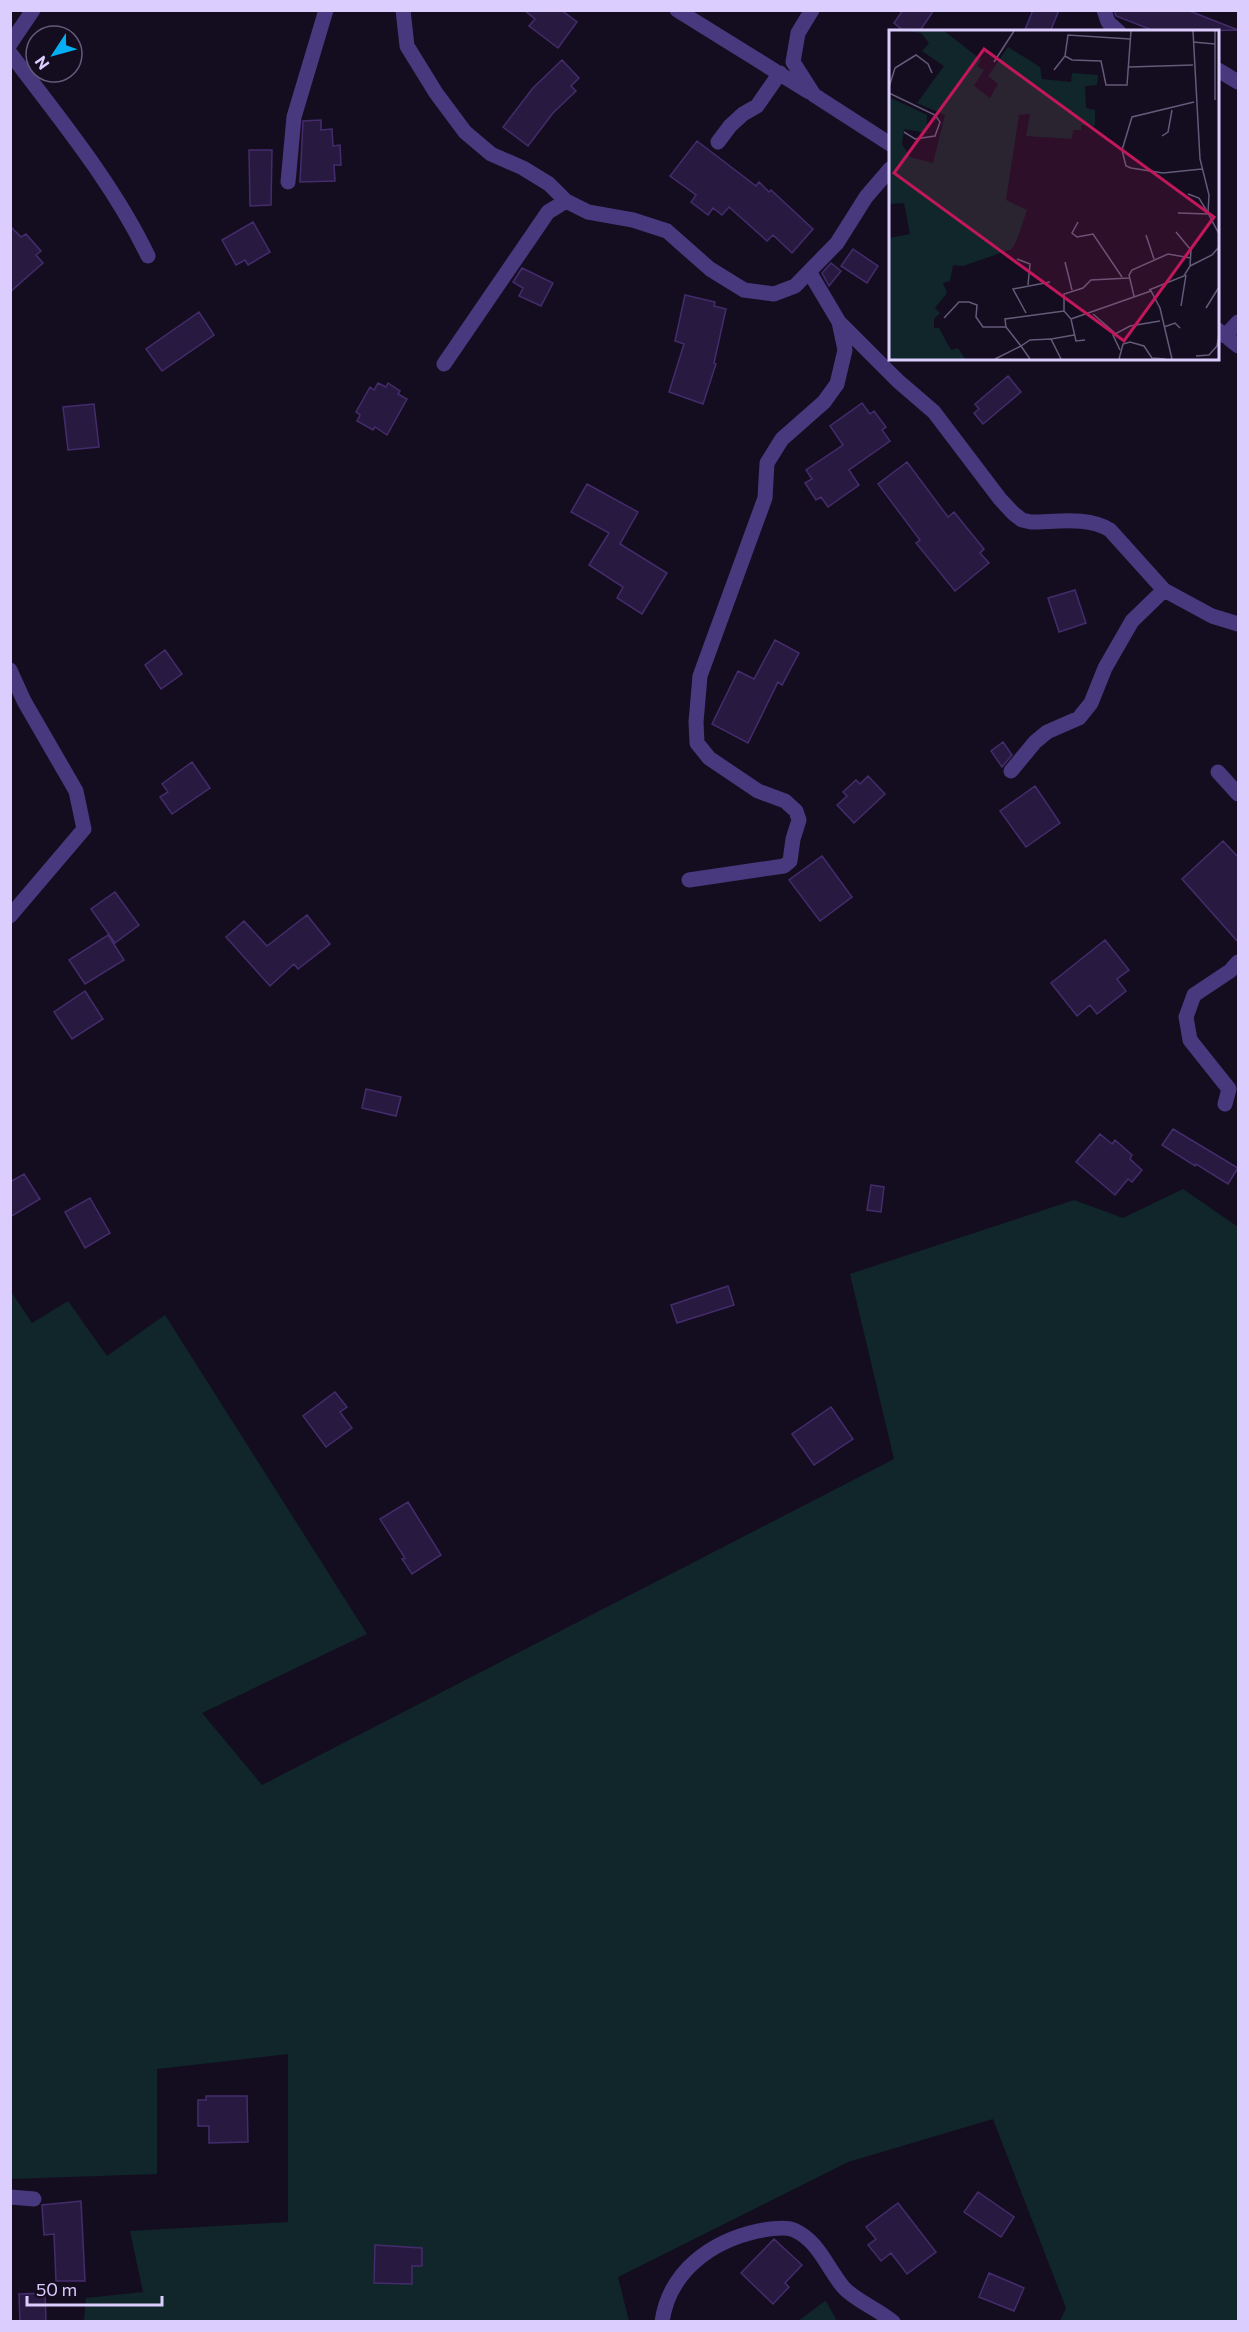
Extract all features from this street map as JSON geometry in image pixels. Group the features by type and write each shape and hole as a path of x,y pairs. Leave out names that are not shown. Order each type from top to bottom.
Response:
{"street":[{"path":"10,44 33,10"},
{"path":"288,182 294,117 326,10"},
{"path":"403,10 407,46 436,93 465,132 491,154 523,168 549,184 566,201 588,212 633,220 668,231 710,270 744,290 774,294 795,286 837,243 866,197 889,171"},
{"path":"677,10 889,143"},
{"path":"812,10 798,33 793,62 814,95"},
{"path":"1104,10 1108,22 1117,30"},
{"path":"10,53 109,188 134,226 148,256"},
{"path":"1219,71 1239,82"},
{"path":"718,142 743,114 757,106 780,73"},
{"path":"444,364 548,212 566,201"},
{"path":"810,273 839,322 898,381 934,412 1013,513 1022,520 1031,522 1091,522 1102,525 1110,530 1164,590 1212,616 1239,624"},
{"path":"689,880 784,866 790,861 799,820 796,811 785,801 758,791 710,758 697,743 696,722 700,676 765,498 768,463 782,439 824,402 837,384 845,350 839,322"},
{"path":"1239,322 1221,333 1239,346"},
{"path":"1011,771 1035,742 1047,732 1079,718 1091,703 1105,668 1132,621 1164,590"},
{"path":"10,670 24,701 76,791 84,829 10,916"},
{"path":"1218,772 1239,794"},
{"path":"1225,1104 1228,1089 1190,1040 1186,1017 1194,995 1230,971 1239,962"},
{"path":"10,2197 34,2199"},
{"path":"662,2322 670,2293 688,2269 709,2249 735,2236 764,2230 792,2228 809,2238 845,2288 880,2310 892,2322"}],"green space":[{"path":"1183,1189 1238,1227 1238,2321 1060,2321 1066,2308 993,2119 848,2162 618,2277 629,2321 84,2321 86,2298 143,2292 130,2231 288,2222 288,2054 157,2069 157,2174 11,2179 10,1290 32,1323 68,1301 107,1356 165,1315 367,1634 202,1713 262,1785 894,1459 850,1274 1074,1200 1123,1218"},
{"path":"825,2301 837,2321 798,2321"}],"building":[{"path":"524,10 561,10 577,22 558,48 529,26 535,19"},
{"path":"903,10 934,10 920,30 903,30 894,23"},
{"path":"1033,10 1059,10 1051,30 1025,30"},
{"path":"1114,10 1187,10 1238,30 1152,30 1116,16"},
{"path":"562,60 579,78 571,86 576,91 553,113 528,146 503,127 533,88"},
{"path":"321,120 321,130 332,129 333,146 340,145 341,165 334,165 335,181 300,182 303,121"},
{"path":"697,141 756,186 759,182 769,192 771,190 813,229 792,253 773,235 767,241 729,207 722,215 713,208 708,215 691,202 696,195 670,176"},
{"path":"249,150 272,150 271,205 250,206"},
{"path":"253,222 270,252 248,265 245,260 236,265 222,240"},
{"path":"10,226 21,237 26,234 41,251 36,255 43,263 10,292"},
{"path":"853,249 878,266 867,283 841,266"},
{"path":"831,263 841,271 829,286 822,273"},
{"path":"522,268 553,283 541,306 519,296 523,288 513,282"},
{"path":"685,295 715,302 714,306 726,309 714,363 716,364 703,404 669,392 684,344 675,341"},
{"path":"199,312 214,335 162,371 146,349"},
{"path":"1008,376 1021,392 983,424 974,413 979,409 975,404"},
{"path":"378,383 386,387 388,383 400,391 398,394 407,399 387,435 375,427 373,430 357,421 360,415 356,412 370,387 374,390"},
{"path":"862,403 870,414 874,411 886,427 882,430 890,441 849,470 859,485 828,507 821,497 816,500 805,483 812,479 806,470 843,445 830,426"},
{"path":"94,404 99,447 68,450 63,407"},
{"path":"907,462 948,517 954,512 984,549 980,553 989,563 955,591 916,543 920,540 878,484"},
{"path":"587,484 638,512 620,544 667,573 642,614 617,598 623,587 589,565 609,533 571,512"},
{"path":"1075,590 1086,623 1059,632 1048,598"},
{"path":"775,640 799,653 782,685 778,682 748,743 712,724 738,671 754,679"},
{"path":"165,650 182,674 161,689 145,665"},
{"path":"1003,742 1012,755 1002,767 991,751"},
{"path":"192,762 210,788 172,814 160,797 168,792 162,784"},
{"path":"868,776 885,794 854,823 837,805 847,796 843,792 856,780 860,784"},
{"path":"1035,786 1060,823 1026,847 1000,811"},
{"path":"1223,841 1239,858 1239,943 1182,879"},
{"path":"822,856 852,897 820,921 789,880"},
{"path":"115,892 139,925 115,943 91,909"},
{"path":"307,915 330,944 298,969 294,964 270,986 226,937 244,921 267,946"},
{"path":"108,935 124,960 85,984 69,960"},
{"path":"1105,940 1129,970 1117,979 1126,991 1097,1014 1090,1005 1077,1016 1051,983"},
{"path":"85,991 103,1019 72,1039 54,1012"},
{"path":"366,1089 401,1097 396,1116 362,1108"},
{"path":"1173,1129 1238,1168 1228,1184 1162,1145"},
{"path":"1100,1134 1112,1144 1115,1140 1132,1155 1130,1159 1142,1170 1132,1182 1128,1179 1115,1195 1076,1162"},
{"path":"24,1174 40,1199 10,1217 10,1182"},
{"path":"871,1185 884,1187 881,1212 867,1210"},
{"path":"90,1198 110,1233 85,1248 65,1212"},
{"path":"728,1286 734,1305 677,1323 671,1305"},
{"path":"335,1392 347,1407 340,1412 352,1428 326,1447 303,1416"},
{"path":"831,1407 853,1439 814,1465 792,1434"},
{"path":"408,1502 441,1555 412,1574 402,1559 405,1558 380,1519"},
{"path":"206,2096 247,2096 248,2142 209,2143 209,2126 198,2126 198,2100 206,2100"},
{"path":"978,2192 1014,2217 1001,2237 964,2212"},
{"path":"81,2201 85,2281 56,2281 54,2234 44,2235 42,2205"},
{"path":"898,2203 936,2252 907,2274 891,2253 881,2261 868,2245 876,2239 866,2227"},
{"path":"774,2239 802,2265 785,2283 789,2287 773,2304 741,2273"},
{"path":"375,2245 422,2248 422,2266 412,2266 412,2284 374,2283"},
{"path":"989,2273 1024,2288 1014,2311 979,2297"},
{"path":"45,2293 46,2322 20,2322 19,2294"}]}
